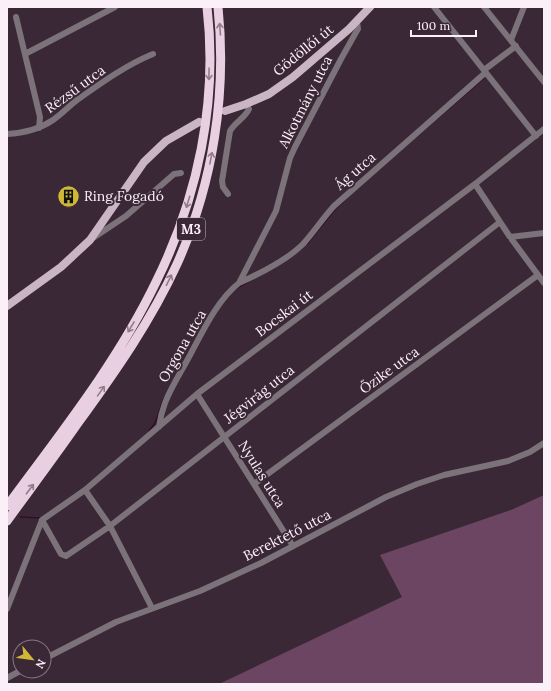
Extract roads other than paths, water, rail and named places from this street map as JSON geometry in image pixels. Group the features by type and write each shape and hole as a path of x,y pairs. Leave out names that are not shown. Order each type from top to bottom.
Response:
{"highway":[{"name":"M3","path":"7,506 84,400 118,350 156,282 178,232 195,179 207,116 210,72 206,7"},
{"name":"M3","path":"7,521 95,401 128,351 165,287 187,238 196,216 206,179 217,120 221,69 221,37 218,7"}],"main road":[{"name":"Gödöllői út","path":"225,111 269,94 293,77 357,22 370,7"},
{"path":"7,306 61,267 90,240 144,162 166,141 199,122"}],"street":[{"path":"25,54 115,7"},
{"path":"434,7 536,136"},
{"path":"484,7 544,82"},
{"path":"510,40 524,7"},
{"path":"16,17 40,117 39,128"},
{"name":"Alkotmány utca","path":"239,283 276,211 294,147 337,65 358,29 357,22"},
{"name":"Ág utca","path":"239,283 297,250 334,206 516,46"},
{"name":"Rézsű utca","path":"7,134 39,128 54,119 76,100 130,65 154,54"},
{"path":"228,194 223,187 222,181 230,131 232,127 247,113 249,109 246,104"},
{"name":"Bocskai út","path":"42,520 85,490 197,394 475,184 544,129"},
{"path":"90,240 126,216 174,174 181,173"},
{"path":"475,184 510,237 544,283"},
{"name":"Jégvirág utca","path":"42,520 61,554 66,556 110,526 500,222"},
{"path":"510,237 544,233"},
{"name":"Őzike utca","path":"254,484 538,275"},
{"name":"Orgona utca","path":"159,427 160,418 165,404 183,369 218,308 229,292 239,283"},
{"name":"Nyulas utca","path":"197,394 293,546"},
{"name":"Berektető utca","path":"52,655 116,622 200,591 261,563 386,497 444,475 508,461 530,452 544,443"},
{"path":"85,490 110,526 152,608"},
{"path":"7,609 42,520"}],"waterway":[{"path":"416,137 484,78"},
{"path":"308,243 336,208 346,199"},
{"path":"237,288 248,282"},
{"path":"149,431 155,423 164,398"},
{"path":"20,517 40,518"}],"place":[{"name":"Ring Fogadó","path":"69,196"}]}
